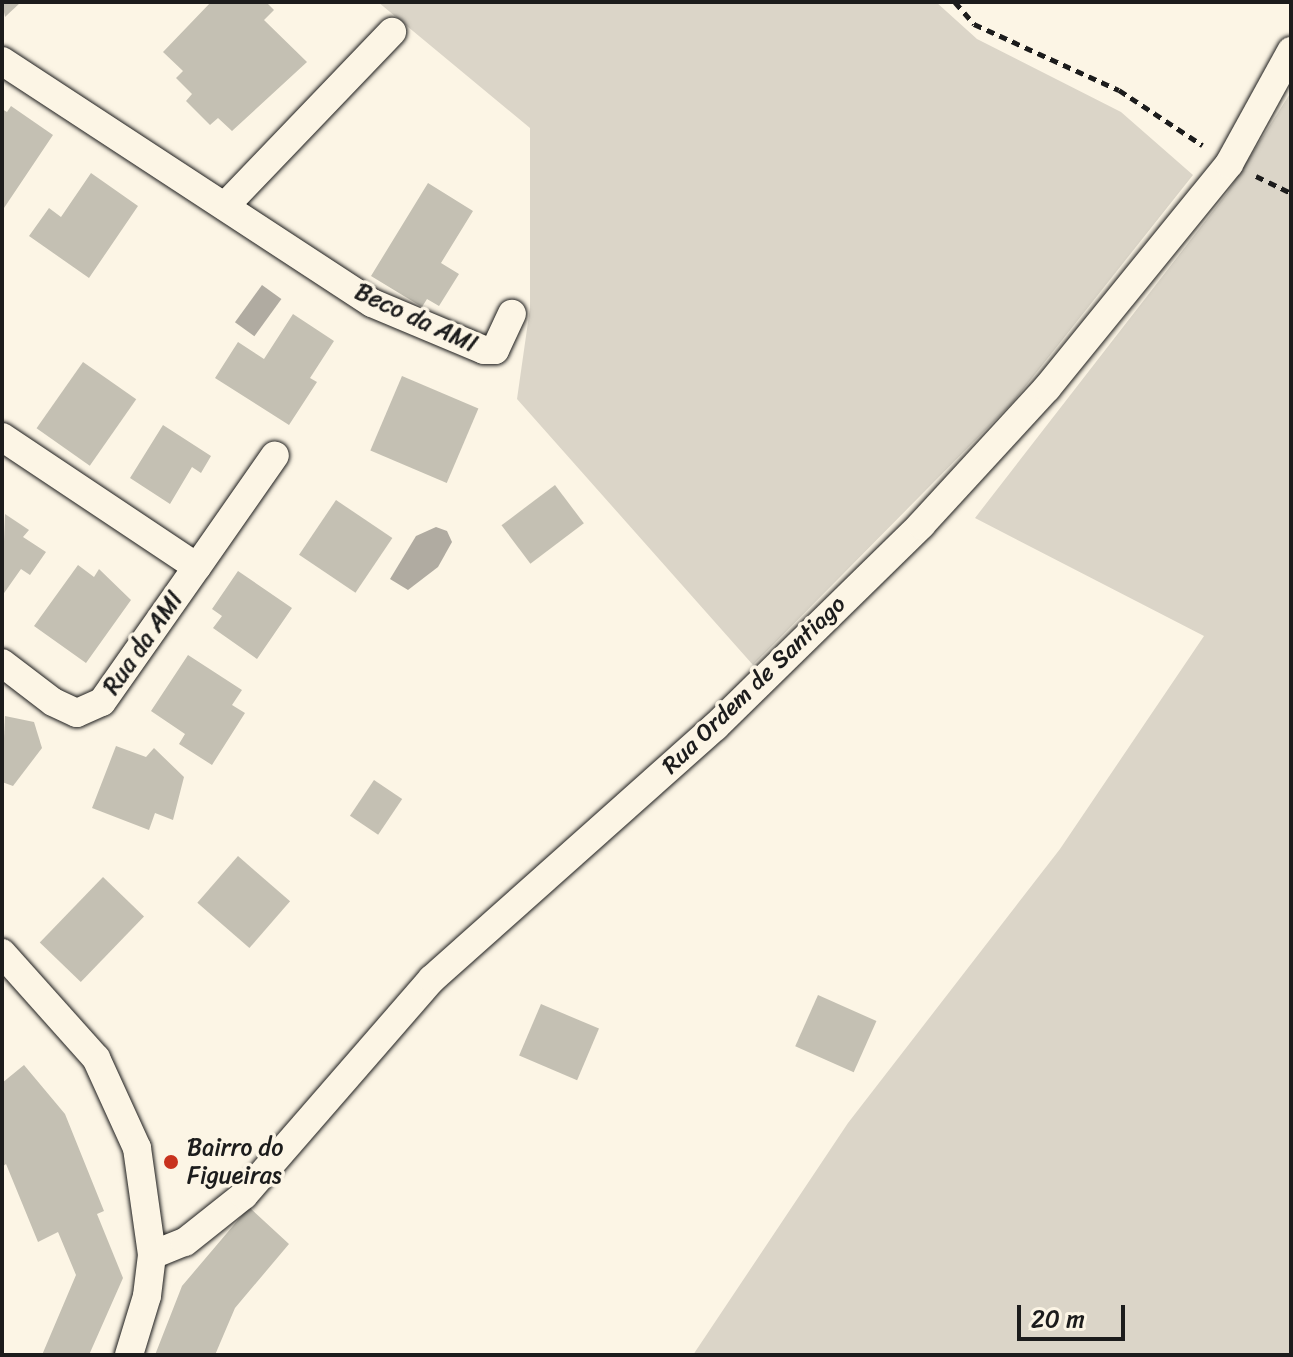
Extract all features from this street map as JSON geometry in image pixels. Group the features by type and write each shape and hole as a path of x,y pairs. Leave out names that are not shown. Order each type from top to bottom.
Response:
{"street":[{"path":"226,205 392,32"},
{"name":"Rua Ordem de Santiago","path":"152,1255 185,1242 244,1195 432,979 715,727 921,525 1047,388 1229,164 1291,51"},
{"name":"Beco da AMI","path":"2,61 372,303 484,350 495,350 512,314"},
{"name":"Rua da AMI","path":"2,437 197,567"},
{"name":"Rua da AMI","path":"2,663 53,702 77,713 102,702 275,455"},
{"path":"2,953 96,1058 137,1148 152,1255 145,1307 129,1355"}],"path":[{"path":"955,2 974,24 1119,90 1229,164 1291,193"}],"shaded area":[{"path":"378,2 936,2 977,39 1121,112 1193,175 1013,402 753,665 517,399 530,308 530,128"},
{"path":"1291,92 1291,1355 693,1355 848,1123 1060,849 1204,636 975,518 1227,193"},
{"path":"262,285 281,299 254,336 235,322"},
{"path":"436,527 447,531 452,542 438,567 408,590 390,579 416,536"}],"building":[{"path":"2,2 21,2 5,17"},
{"path":"211,2 266,2 274,10 264,20 307,62 232,131 218,118 210,125 186,101 192,94 176,78 183,71 163,52"},
{"path":"11,106 53,135 4,208 2,109 7,112"},
{"path":"91,173 138,206 89,278 29,236 49,208 61,217"},
{"path":"428,183 473,211 441,263 459,274 439,306 427,299 422,307 371,276"},
{"path":"293,314 334,341 310,378 317,382 289,425 215,378 238,342 264,359"},
{"path":"83,362 136,399 90,466 37,428"},
{"path":"402,376 478,408 447,483 370,451"},
{"path":"163,425 211,456 201,473 192,467 170,504 130,478"},
{"path":"555,485 584,523 530,564 501,525"},
{"path":"336,500 392,538 355,593 299,555"},
{"path":"5,514 29,530 23,537 46,552 30,575 21,569 2,596"},
{"path":"78,565 94,577 99,569 131,600 86,663 34,626"},
{"path":"238,571 292,608 257,659 213,628 222,616 212,609"},
{"path":"188,655 242,690 232,705 245,713 212,765 179,744 185,734 151,711"},
{"path":"5,716 34,722 42,748 13,786 2,782"},
{"path":"116,746 146,757 154,748 184,777 173,820 155,813 149,830 92,808"},
{"path":"374,780 402,799 378,835 350,816"},
{"path":"238,856 290,901 249,948 197,903"},
{"path":"103,877 144,917 81,982 40,942"},
{"path":"818,995 876,1021 854,1072 795,1046"},
{"path":"541,1004 599,1029 577,1080 519,1056"},
{"path":"24,1065 65,1114 104,1211 97,1214 123,1278 89,1355 42,1355 76,1275 58,1232 38,1242 6,1164 2,1167 2,1083"},
{"path":"249,1207 289,1244 235,1308 215,1355 155,1355 182,1286"}],"place":[{"name":"Bairro do Figueiras","path":"171,1162"}]}
